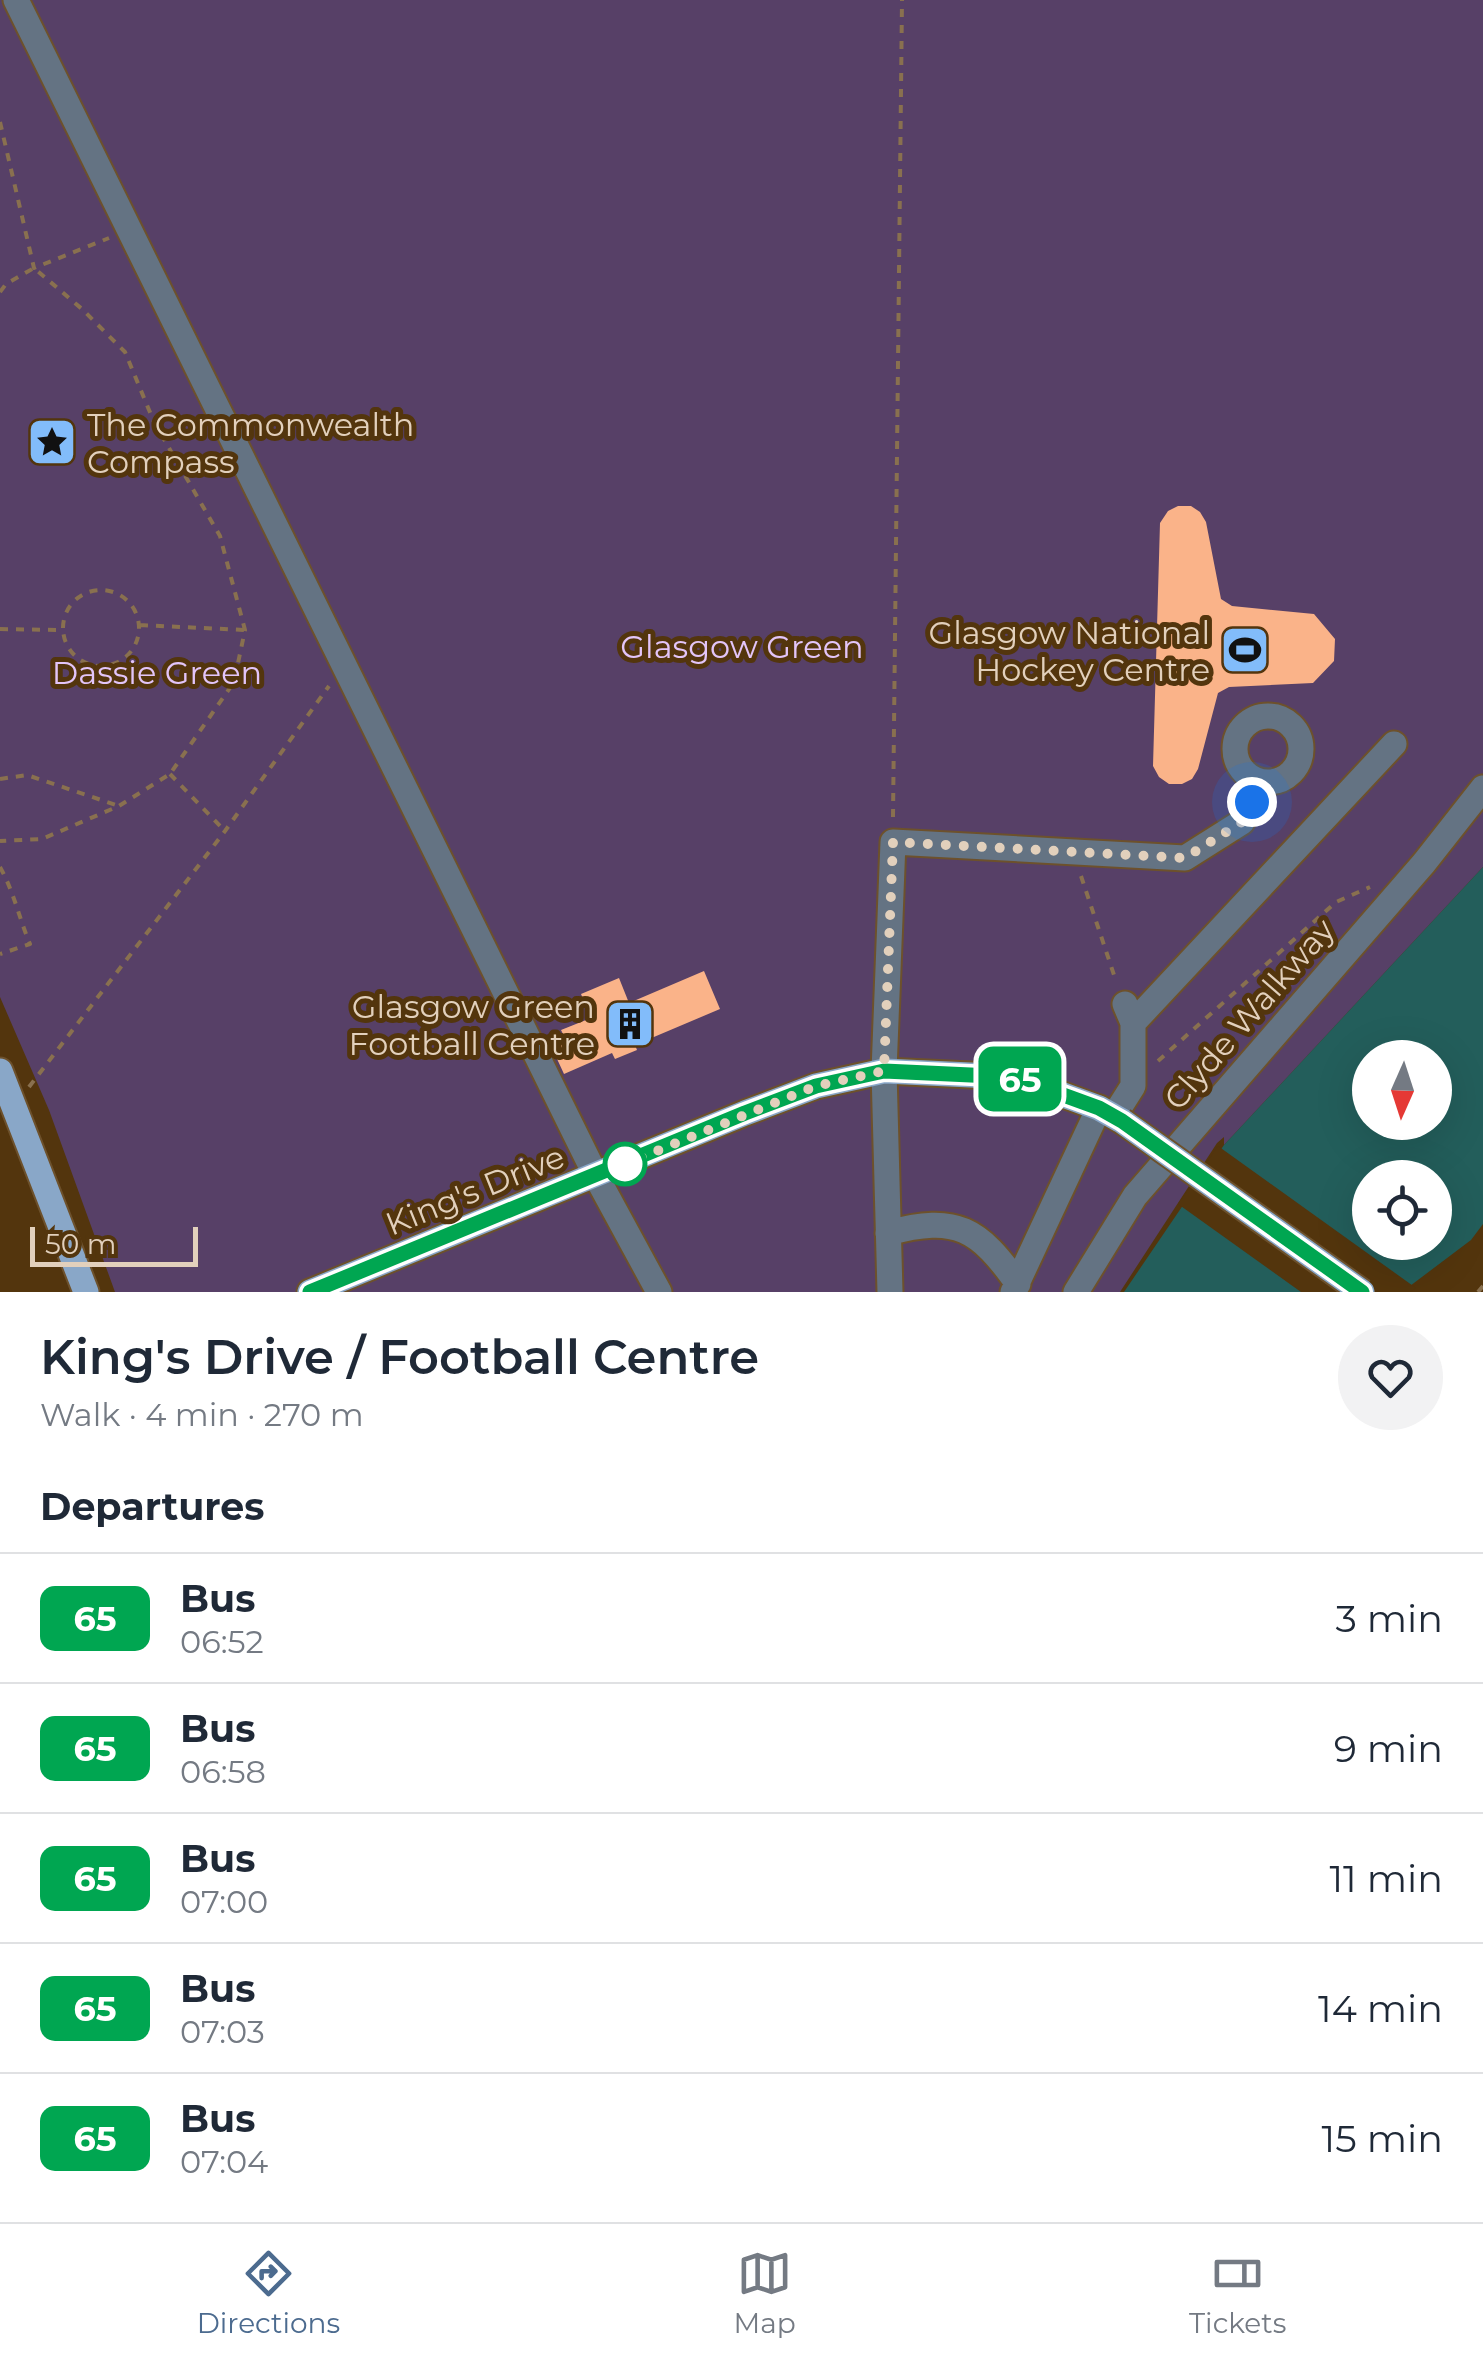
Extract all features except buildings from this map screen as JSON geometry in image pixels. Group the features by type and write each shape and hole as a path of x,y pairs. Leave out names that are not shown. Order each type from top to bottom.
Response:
{"main road":[{"path":"0,1071 86,1292"},
{"name":"King's Drive","path":"310,1292 816,1086 884,1071 1014,1077 1112,1115 1362,1292"}],"street":[{"path":"16,0 596,1176 659,1292"},
{"path":"1016,1288 1112,1115 1133,1086 1129,1014 1394,744"},
{"path":"890,1292 884,1071 893,842 1185,858 1242,822 1261,782"},
{"name":"Clyde Walkway","path":"1076,1292 1135,1196 1424,863 1483,788"},
{"path":"888,1233 916,1225 962,1227 992,1247 1016,1288"}],"path":[{"path":"893,842 902,0"},
{"path":"0,122 34,268 82,308 125,352 154,422 220,536 245,630 234,682 170,774 119,806 42,839 0,842"},
{"path":"0,292 6,284 34,268 127,231"},
{"path":"98,589 114,591 128,599 138,614 140,635 128,656 104,666 83,662 74,655 63,630 67,610 80,596 98,589"},
{"path":"139,625 245,630"},
{"path":"0,628 63,630"},
{"path":"14,1106 225,831 343,666"},
{"path":"170,774 225,831"},
{"path":"0,779 28,775 119,806"},
{"path":"1074,852 1104,954 1129,1014"},
{"path":"0,867 13,890 16,910 30,944 0,954"},
{"path":"1133,1086 1336,902 1372,886"},
{"path":"1478,1292 1483,1286"}],"green space":[{"name":"Glasgow Green","path":"0,0 1483,0 1483,867 1224,1145 1224,1137 1217,1143 1120,1292 115,1292 49,1110 0,997"}],"water":[{"path":"1483,867 1483,1224 1471,1240 1452,1254 1452,1160 1352,1160 1352,1260 1444,1260 1402,1292 1124,1292 1224,1145"}],"pier":[{"path":"1218,1146 1352,1242 1352,1260 1377,1260 1416,1288 1410,1292 1301,1292 1178,1204"}],"bus line":[{"name":"65","path":"310,1292 745,1113 816,1086 884,1071 1014,1077 1099,1108 1362,1292"}],"place":[{"name":"The Commonwealth Compass","path":"52,442"},
{"name":"Glasgow National Hockey Centre","path":"1245,650"},
{"name":"Glasgow Green Football Centre","path":"630,1024"}],"route":[{"path":"625,1164 816,1086 884,1071 893,842 1185,858 1242,822 1252,802"}],"park label":[{"name":"Dassie Green","path":"157,672"}]}
